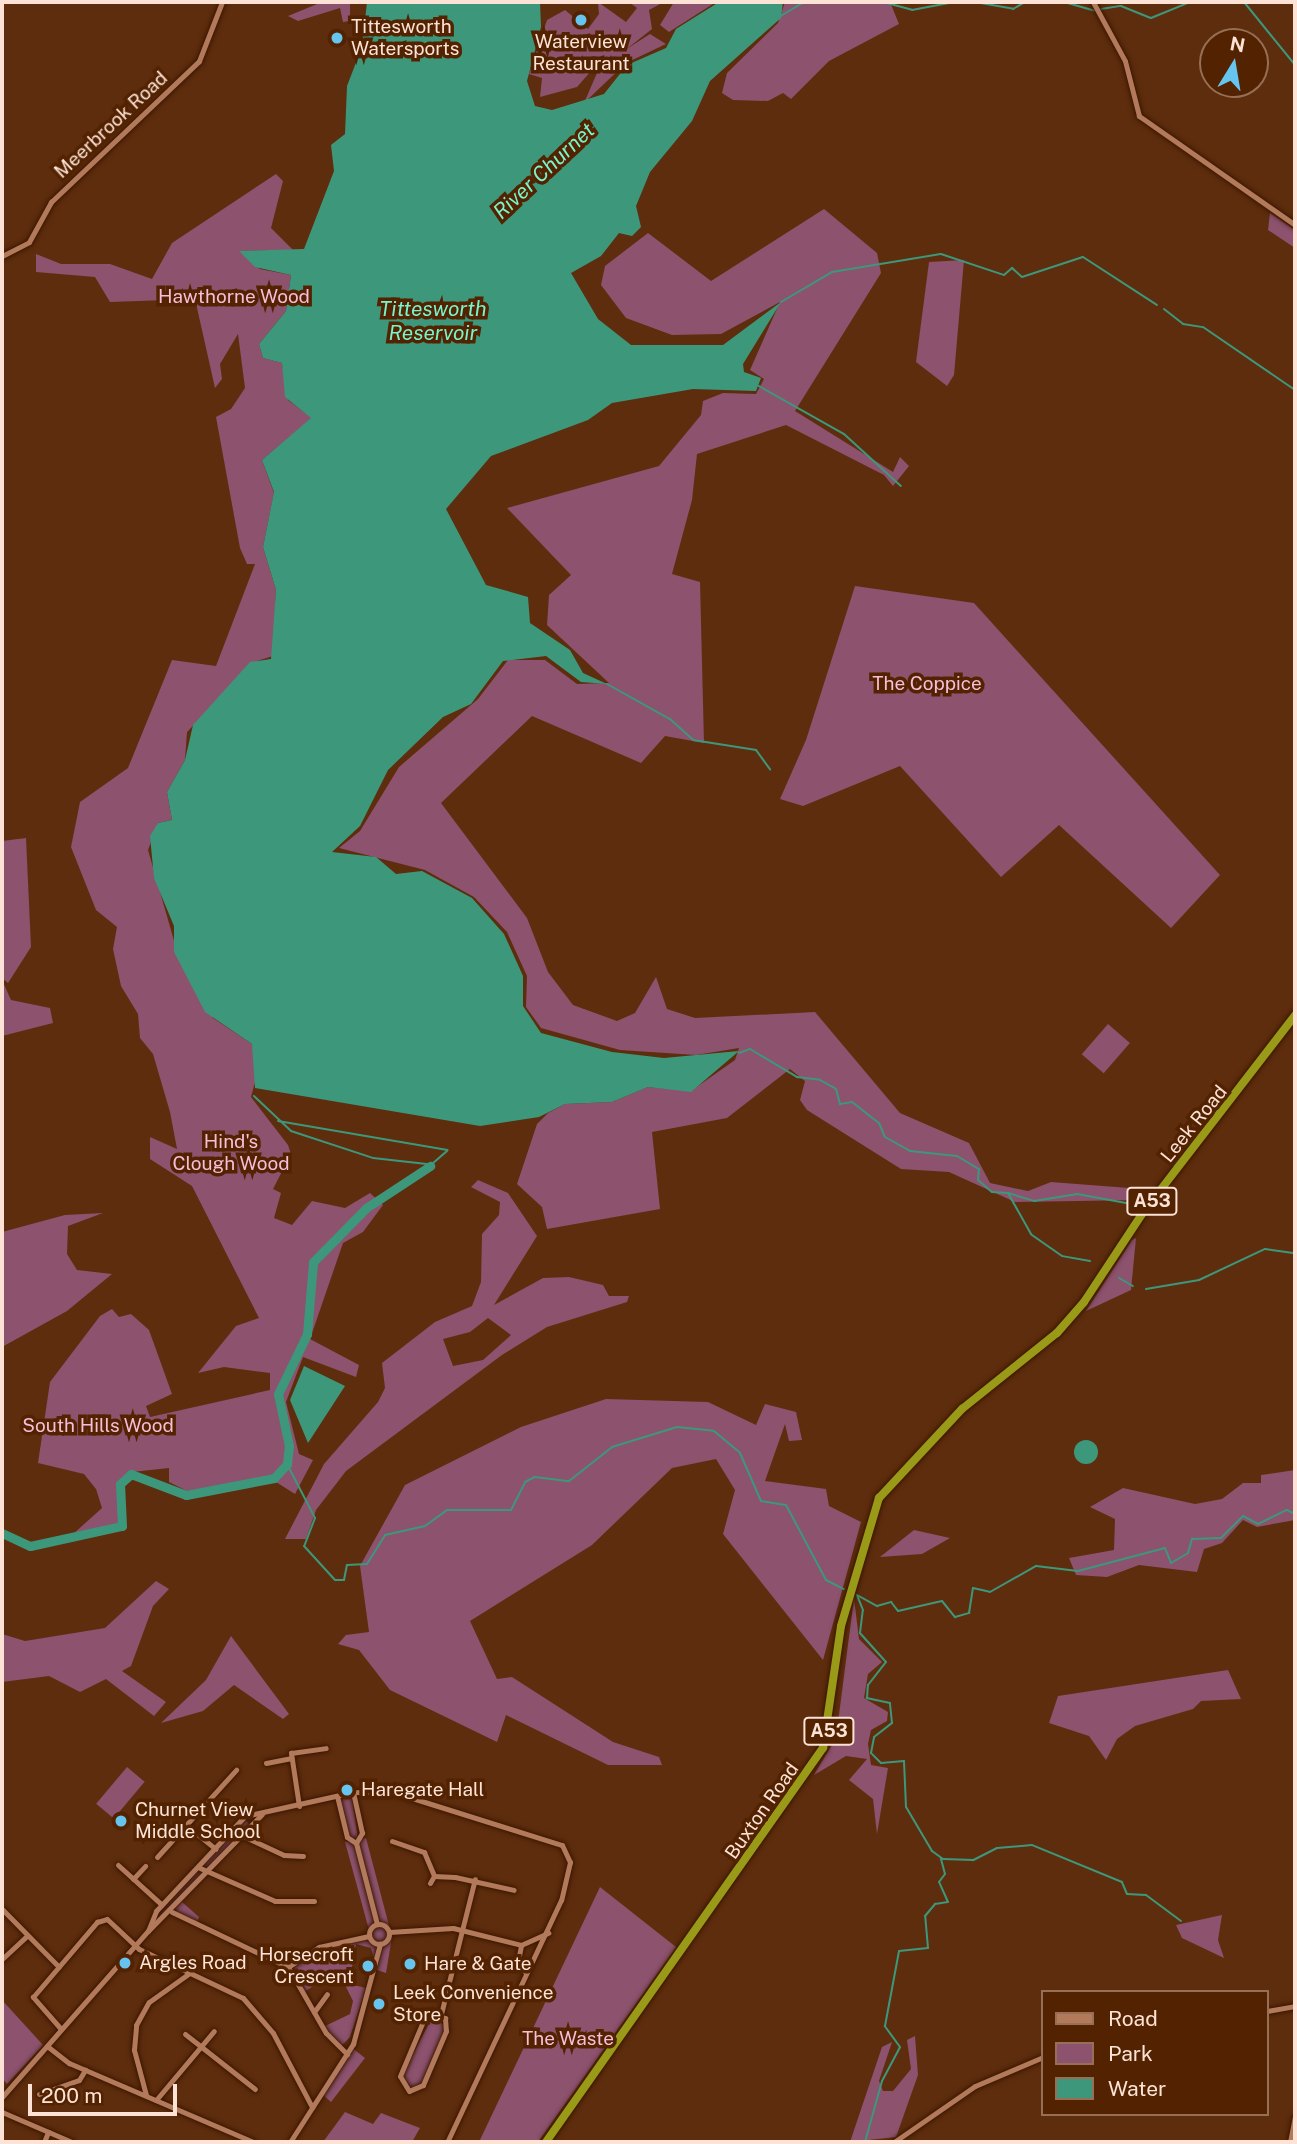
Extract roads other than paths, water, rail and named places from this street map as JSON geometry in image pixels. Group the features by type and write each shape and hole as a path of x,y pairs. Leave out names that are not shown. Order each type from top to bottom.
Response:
{"highway":[{"name":"Leek Road","path":"1068,1320 1295,1015"},
{"name":"Buxton Road","path":"546,2142 823,1748 841,1626 879,1498 962,1409 1068,1320"}],"street":[{"name":"Meerbrook Road","path":"2,256 29,242 51,202 200,61 222,2"},
{"path":"1095,4 1102,13 1131,77 1139,117 1295,225"},
{"path":"299,1806 291,1754 327,1748"},
{"path":"266,1763 292,1758"},
{"path":"157,1857 236,1770"},
{"path":"353,1793 362,1833 356,1843"},
{"path":"148,1931 154,1915 162,1905 200,1868 242,1819 337,1796 353,1793 396,1793 447,1813 555,1840 566,1850 569,1870 548,1933 525,1972 447,2142"},
{"path":"337,1796 347,1837 356,1843 377,1924 389,1932 466,1930 521,1945 548,1933"},
{"path":"2,2097 134,1946 210,1873 262,1814"},
{"path":"242,1819 251,1826"},
{"path":"186,1825 216,1849"},
{"path":"243,1836 284,1855 303,1856"},
{"path":"392,1840 425,1852 434,1876"},
{"path":"118,1865 162,1905"},
{"path":"133,1879 145,1866"},
{"path":"200,1868 275,1901 314,1901"},
{"path":"434,1876 475,1879 514,1890"},
{"path":"430,1883 434,1876"},
{"path":"441,2014 424,2019 400,2076 404,2088 416,2091 428,2077 447,2026 441,2014 466,1930 475,1879"},
{"path":"2,1909 59,1967"},
{"path":"172,1912 288,1967 314,2012 347,2054"},
{"path":"154,1915 162,1921"},
{"path":"61,2029 32,2000 102,1919 134,1946 191,1972 254,2008 312,2107"},
{"path":"288,1967 319,1947 369,1936 377,1924"},
{"path":"290,2142 347,2054 380,1944 389,1932"},
{"path":"2,1959 27,1936"},
{"path":"369,1936 380,1944"},
{"path":"521,1945 518,1961 525,1972"},
{"path":"146,2095 134,2050 136,2025 149,2002 191,1972"},
{"path":"314,2012 328,1998"},
{"path":"1269,2011 1295,2006"},
{"path":"156,2100 214,2031"},
{"path":"185,2034 255,2089"},
{"path":"47,2046 85,2070 253,2142"},
{"path":"894,2142 975,2087 1042,2057"},
{"path":"39,2094 79,2080 85,2070"},
{"path":"2,2112 72,2142"},
{"path":"1290,2142 1295,2117"},
{"path":"44,2142 48,2132"}],"water":[{"name":"Tittesworth Reservoir","path":"367,2 540,2 541,27 527,81 535,106 552,110 604,94 627,65 666,48 676,29 719,2 783,2 781,18 710,81 692,121 650,172 636,206 641,227 632,236 619,233 601,256 571,273 598,319 631,345 723,345 781,302 743,364 744,372 761,378 756,391 693,389 612,403 588,420 491,456 446,509 486,585 528,597 530,623 570,650 583,673 607,684 581,682 546,656 503,661 471,704 443,717 388,770 360,826 332,852 376,857 396,874 422,871 472,898 504,934 523,976 523,1006 541,1033 612,1052 664,1058 739,1051 691,1092 648,1087 612,1102 565,1104 539,1117 480,1126 255,1088 252,1044 205,1012 174,952 174,926 154,878 150,836 158,823 172,820 167,792 185,760 193,725 250,662 271,659 276,590 263,547 274,492 262,460 311,418 285,397 282,363 263,358 259,344 286,311 291,275 255,267 239,251 304,249 334,171 331,145 345,134 347,86 362,47"},
{"path":"304,1366 345,1386 308,1443 290,1400"},
{"path":"1086,1440 1095,1443 1098,1452 1095,1461 1086,1464 1077,1461 1074,1452 1077,1443"}],"waterway":[{"name":"River Churnet","path":"779,17 804,2"},
{"path":"839,2 847,3"},
{"name":"River Churnet","path":"883,2 912,10 954,2"},
{"name":"River Churnet","path":"975,2 1013,9 1025,2"},
{"name":"River Churnet","path":"1064,2 1095,11"},
{"name":"River Churnet","path":"1101,9 1121,6 1151,18 1190,2"},
{"name":"River Churnet","path":"1244,2 1295,65"},
{"path":"781,302 832,272 941,254 1004,275 1012,268 1022,277 1083,257 1157,305"},
{"path":"1164,309 1183,324 1203,327 1295,390"},
{"path":"757,385 844,434 901,486"},
{"path":"607,684 670,719 693,740 756,750 770,769"},
{"path":"739,1053 750,1049 797,1077 820,1080 836,1089 840,1104 852,1102 879,1123 885,1137 910,1151 957,1156 979,1169 978,1180 992,1192 1008,1193"},
{"path":"254,1096 291,1131 373,1158 427,1164"},
{"path":"278,1121 448,1150"},
{"name":"River Churnet","path":"432,1164 447,1151"},
{"path":"1174,1166 1180,1158"},
{"name":"River Churnet","path":"2,1533 30,1546 122,1526 120,1484 131,1474 186,1495 274,1478 287,1464 289,1446 278,1394 307,1334 313,1262 366,1208 430,1166"},
{"path":"1090,1261 1062,1256 1031,1234 1008,1193 1034,1201 1077,1194 1137,1205 1156,1190"},
{"path":"1146,1289 1199,1280 1265,1249 1295,1253"},
{"path":"1119,1278 1133,1286"},
{"path":"287,1464 315,1518 304,1546 335,1580 344,1580 347,1565 367,1564 385,1535 425,1526 447,1510 511,1510 525,1482 535,1477 569,1481 612,1447 677,1427 714,1431 740,1453 761,1501 786,1505 826,1580 844,1589"},
{"path":"1181,1921 1146,1895 1127,1894 1122,1882 1032,1845 997,1848 973,1860 943,1859 932,1851 906,1807 904,1761 881,1763 871,1753 874,1737 892,1723 890,1703 867,1698 868,1685 886,1662 860,1633 863,1610 857,1595 877,1606 891,1602 898,1611 942,1601 955,1617 969,1613 973,1588 990,1592 1036,1566 1078,1571 1165,1548 1171,1563 1188,1553 1192,1539 1221,1538 1243,1516 1258,1524 1287,1510 1295,1514"},
{"path":"865,2142 882,2081 900,2047 885,2026 899,1951 928,1948 925,1916 935,1904 948,1902 939,1882 945,1874 941,1859"}],"place":[{"name":"Waterview Restaurant","path":"581,20"},
{"name":"Tittesworth Watersports","path":"337,38"},
{"name":"Haregate Hall","path":"347,1790"},
{"name":"Churnet View Middle School","path":"121,1821"},
{"name":"Argles Road","path":"125,1963"},
{"name":"Hare & Gate","path":"410,1964"},
{"name":"Horsecroft Crescent","path":"368,1966"},
{"name":"Leek Convenience Store","path":"379,2004"}],"park label":[{"name":"Hawthorne Wood","path":"234,297"},
{"name":"The Coppice","path":"927,684"},
{"name":"Hind's Clough Wood","path":"231,1153"},
{"name":"South Hills Wood","path":"98,1426"},
{"name":"The Waste","path":"568,2039"}]}
